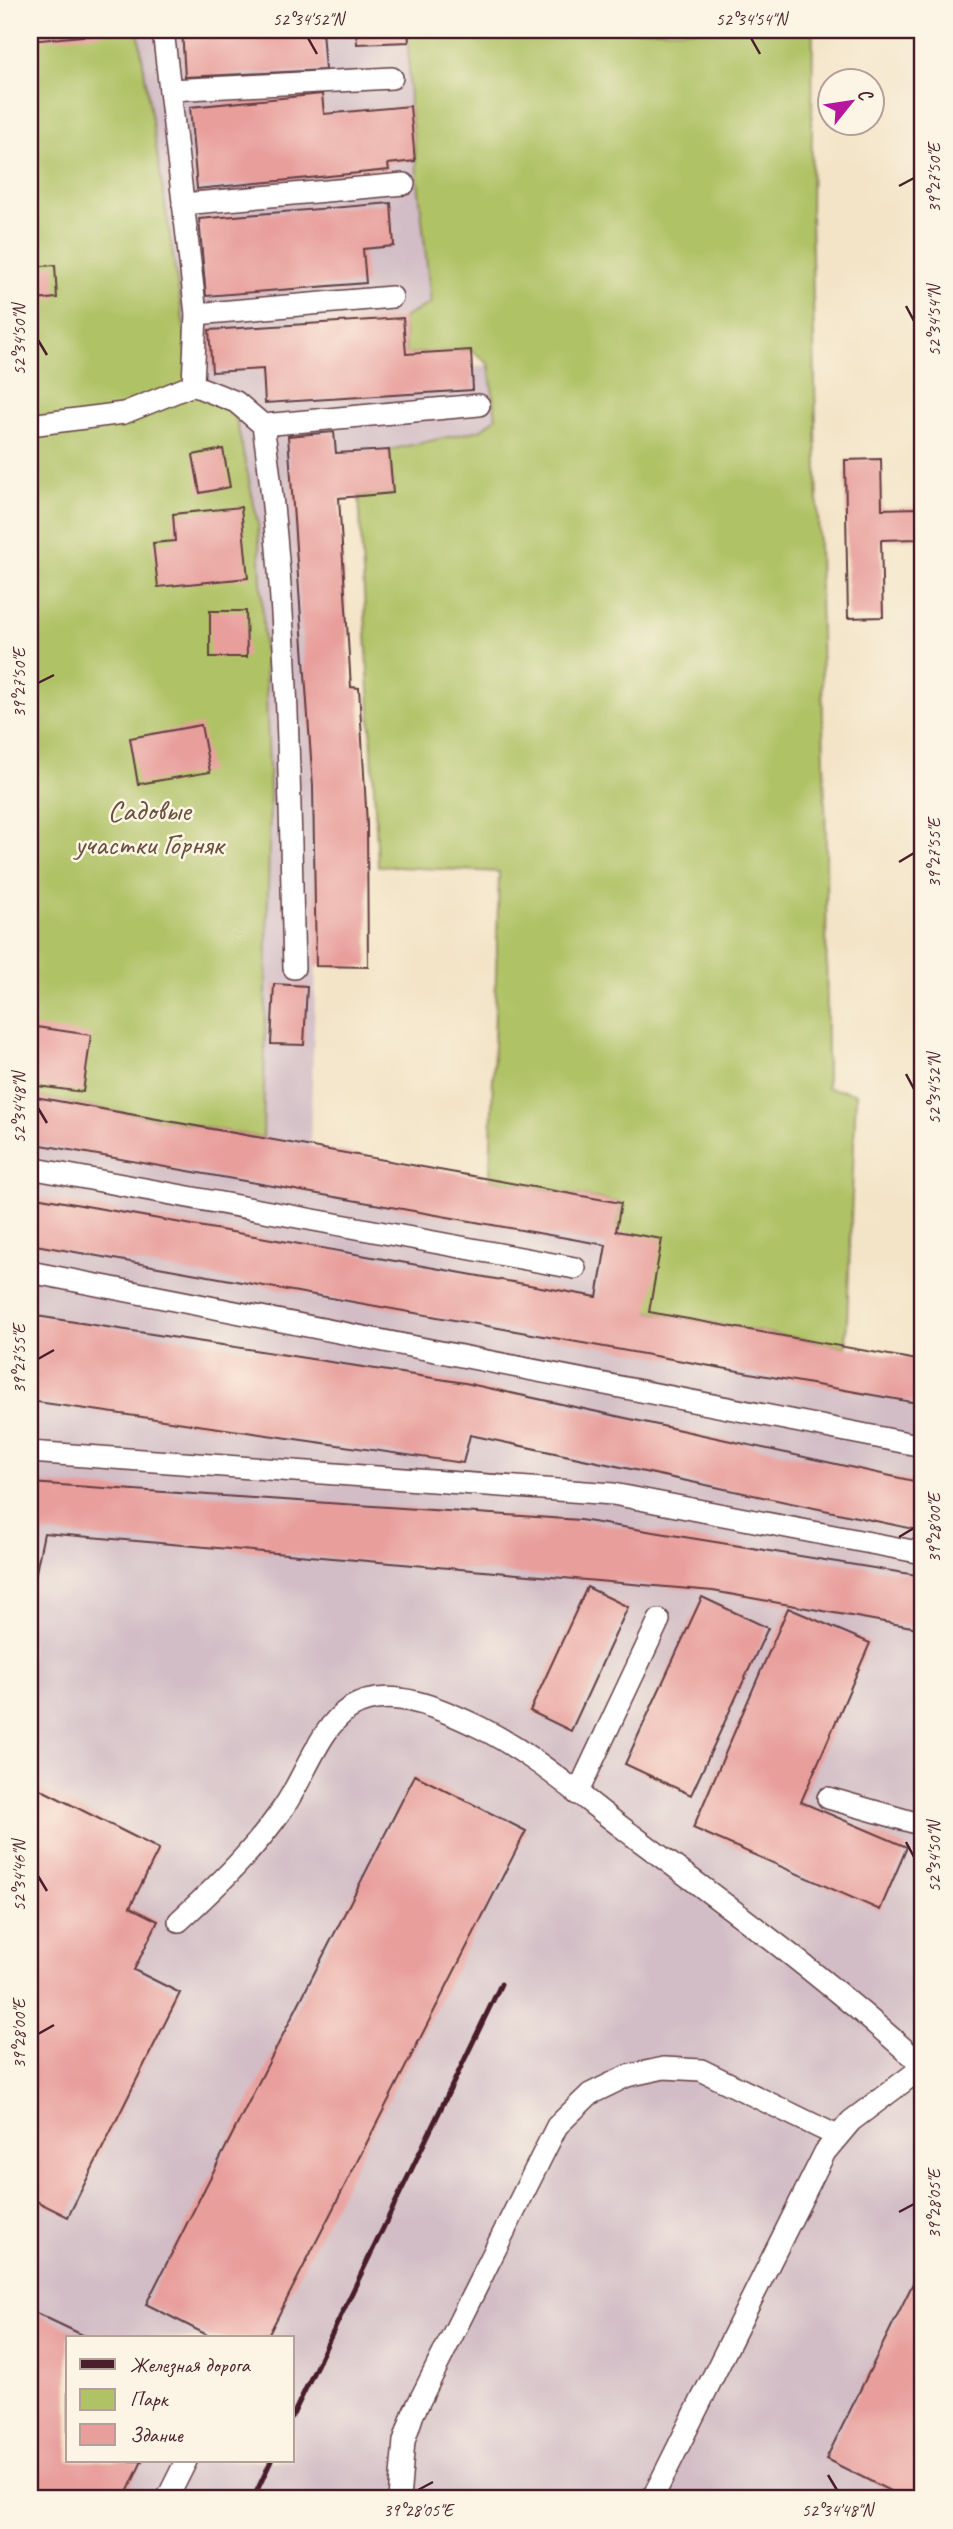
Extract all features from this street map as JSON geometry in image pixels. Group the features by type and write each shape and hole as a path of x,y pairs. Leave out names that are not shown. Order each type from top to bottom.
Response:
{"lane":[{"path":"163,30 196,314 193,385"},
{"path":"170,90 392,78"},
{"path":"183,204 404,184"},
{"path":"196,314 392,297"},
{"path":"30,425 124,413 193,385 236,402 263,425 275,504 286,705 294,968"},
{"path":"263,425 480,405"},
{"path":"30,1168 575,1268"},
{"path":"30,1272 923,1446"},
{"path":"30,1452 612,1494 923,1553"},
{"path":"577,1794 659,1620"},
{"path":"179,1921 226,1878 261,1839 298,1786 338,1717 352,1707 373,1699 392,1697 465,1721 519,1749 762,1934 923,2066 851,2121 836,2137 815,2170 652,2499"},
{"path":"828,1798 923,1825"},
{"path":"399,2499 402,2452 414,2414 558,2126 590,2094 627,2076 664,2068 701,2070 836,2137"},
{"path":"167,2499 186,2462"}],"shaded area":[{"path":"138,30 408,30 410,106 431,303 407,354 471,350 472,368 489,364 496,419 480,430 390,450 393,493 339,499 351,687 367,825 368,967 316,966 310,1146 621,1203 649,1312 923,1361 923,2499 30,2499 30,1096 263,1138 270,794 258,523 193,385"}],"green space":[{"name":"Садовые участки Горняк","path":"30,30 138,30 193,385 235,414 258,523 270,794 263,1138 30,1096"},
{"path":"408,30 813,30 811,215 826,845 827,1088 856,1093 846,1347 649,1312 616,1231 621,1203 490,1179 499,872 378,866 359,496 393,492 389,450 480,430 496,418 489,364 471,350 406,354 403,318 431,303 410,106"}],"building":[{"path":"30,30 103,30 103,34 30,41"},
{"path":"182,30 322,30 325,70 185,77"},
{"path":"356,30 408,30 409,42 357,44"},
{"path":"322,94 324,114 410,106 415,161 388,164 389,170 197,189 190,107"},
{"path":"391,203 394,246 363,249 366,283 206,296 199,219"},
{"path":"55,265 57,298 35,300 36,317 30,318 30,267"},
{"path":"403,318 406,354 471,350 473,390 265,403 263,369 212,372 209,330"},
{"path":"334,432 336,453 389,450 393,493 339,498 351,687 359,688 367,825 368,967 316,966 313,786 288,436"},
{"path":"223,449 230,487 200,493 193,455"},
{"path":"881,459 882,509 917,508 917,539 881,540 883,617 848,618 845,460"},
{"path":"241,507 248,578 158,587 153,543 175,541 173,514"},
{"path":"210,611 246,611 247,657 210,657"},
{"path":"201,725 210,772 138,784 130,738"},
{"path":"274,984 307,986 304,1045 271,1044"},
{"path":"30,1026 91,1035 83,1092 30,1085"},
{"path":"923,1079 923,1108 920,1108"},
{"path":"30,1096 621,1203 616,1231 662,1239 649,1312 923,1361 923,1404 30,1244 30,1196 597,1297 606,1245 30,1143"},
{"path":"30,1315 465,1383 923,1483 923,1531 470,1435 463,1463 30,1401"},
{"path":"30,1483 580,1520 923,1576 923,1629 713,1591 44,1533 30,1601"},
{"path":"587,1587 628,1607 571,1731 530,1711"},
{"path":"702,1597 768,1628 691,1795 625,1764"},
{"path":"788,1608 870,1643 801,1802 907,1847 880,1910 693,1828"},
{"path":"415,1775 526,1831 268,2336 209,2336 146,2304"},
{"path":"30,1784 159,1849 130,1907 158,1921 134,1970 180,1993 68,2217 30,2198"},
{"path":"923,2263 923,2499 906,2499 826,2459"},
{"path":"30,2310 85,2336 66,2336 66,2462 142,2462 124,2499 30,2499"}],"railway":[{"path":"294,2413 501,1984"},
{"path":"253,2499 271,2462"}]}
